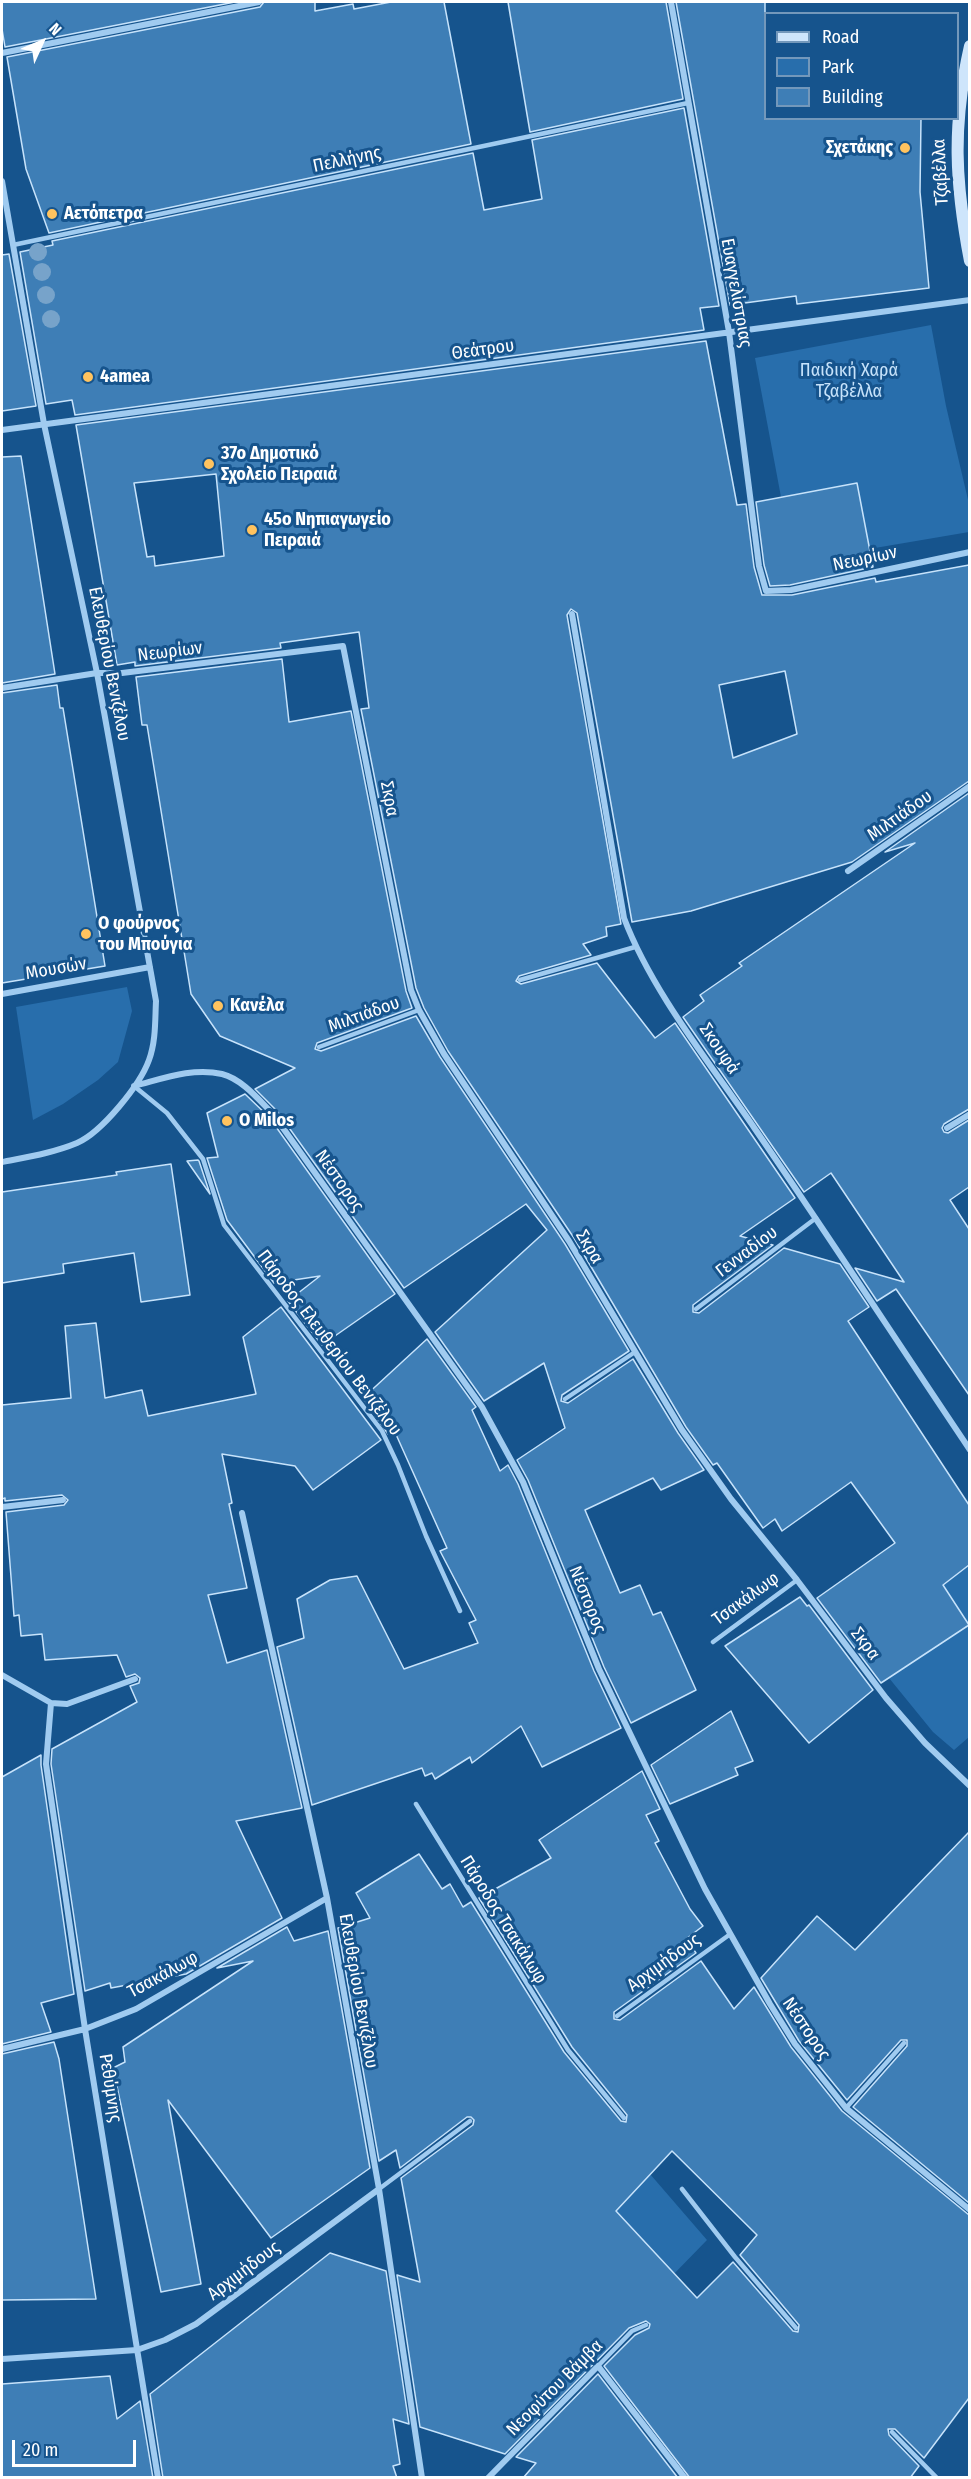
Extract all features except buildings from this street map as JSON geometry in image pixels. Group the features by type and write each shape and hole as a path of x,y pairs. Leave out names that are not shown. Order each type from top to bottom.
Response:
{"main road":[{"name":"Τζαβέλλα","path":"959,115 961,85 969,46"},
{"name":"Τζαβέλλα","path":"959,120 956,159 960,206 969,261"}],"street":[{"path":"2,53 259,2"},
{"name":"Ευαγγελίστριας","path":"671,2 729,332 759,566 766,591"},
{"name":"Ελευθερίου Βενιζέλου","path":"2,181 44,424 97,673 156,1001 155,1032 149,1061 134,1086 100,1126 80,1142 40,1155 2,1162"},
{"name":"Θεάτρου","path":"2,430 969,300"},
{"name":"Νεωρίων","path":"766,591 791,591 969,552"},
{"name":"Σκουφά","path":"572,614 624,918 635,947 658,988 816,1218 969,1450"},
{"name":"Νεωρίων","path":"2,688 97,673 122,673 343,646"},
{"name":"Σκρα","path":"343,646 411,990 418,1010 444,1054 568,1240 688,1438 731,1498 894,1707 925,1743 969,1786"},
{"name":"Μιλτιάδου","path":"848,871 969,786"},
{"name":"Μουσών","path":"2,994 150,967"},
{"name":"Νέστορος","path":"134,1086 184,1073 223,1074 250,1090 273,1114 482,1407 523,1482 599,1669 705,1889 729,1935 795,2044 846,2108 969,2210"},
{"path":"947,1128 969,1114"},
{"path":"2,1507 63,1500"},
{"name":"Ελευθερίου Βενιζέλου","path":"242,1513 327,1899 379,2189 422,2478"},
{"path":"2,1675 51,1703 67,1704 135,1679"},
{"name":"Ρεθύμνης","path":"51,1703 46,1764 85,2029 158,2478"},
{"name":"Τσακάλωφ","path":"2,2049 85,2029 136,2009 327,1899"},
{"name":"Αρχιμήδους","path":"2,2359 137,2350 165,2340 196,2324 379,2189"},
{"path":"598,2366 685,2478"},
{"name":"Νεοφύτου Βάμβα","path":"488,2478 598,2366"}],"lane":[{"name":"Πελλήνης","path":"13,245 688,103"},
{"path":"520,980 635,947"},
{"name":"Μιλτιάδου","path":"319,1047 418,1010"},
{"name":"Πάροδος Ελευθερίου Βενιζέλου","path":"134,1086 167,1113 203,1159 224,1226 382,1431 460,1611"},
{"name":"Γενναδίου","path":"696,1309 816,1218"},
{"path":"565,1399 635,1352"},
{"name":"Τσακάλωφ","path":"712,1642 797,1580"},
{"name":"Πάροδος Τσακάλωφ","path":"416,1804 568,2050 624,2118"},
{"name":"Αρχιμήδους","path":"617,2016 729,1935"},
{"path":"846,2108 904,2043"},
{"name":"Αρχιμήδους","path":"379,2189 470,2121"},
{"path":"682,2189 795,2328"},
{"name":"Νεοφύτου Βάμβα","path":"598,2366 632,2331 646,2325"},
{"path":"892,2433 937,2478"}],"green space":[{"name":"Παιδική Χαρά Τζαβέλλα","path":"931,325 946,406 969,504 969,532 869,549 857,483 781,497 755,358"},
{"path":"127,987 132,1011 118,1062 98,1080 63,1104 33,1120 16,1007"},
{"path":"969,1565 969,1737 954,1750 933,1732 889,1678 968,1625 943,1585"},
{"path":"650,2174 707,2240 670,2278 662,2260 616,2211"}],"place":[{"name":"Σχετάκης","path":"905,148"},
{"name":"Αετόπετρα","path":"52,214"},
{"name":"4amea","path":"88,377"},
{"name":"37ο Δημοτικό Σχολείο Πειραιά","path":"209,464"},
{"name":"45ο Νηπιαγωγείο Πειραιά","path":"252,530"},
{"name":"Ο φούρνος του Μπούγια","path":"86,934"},
{"name":"Κανέλα","path":"218,1006"},
{"name":"O Milos","path":"227,1121"}]}
